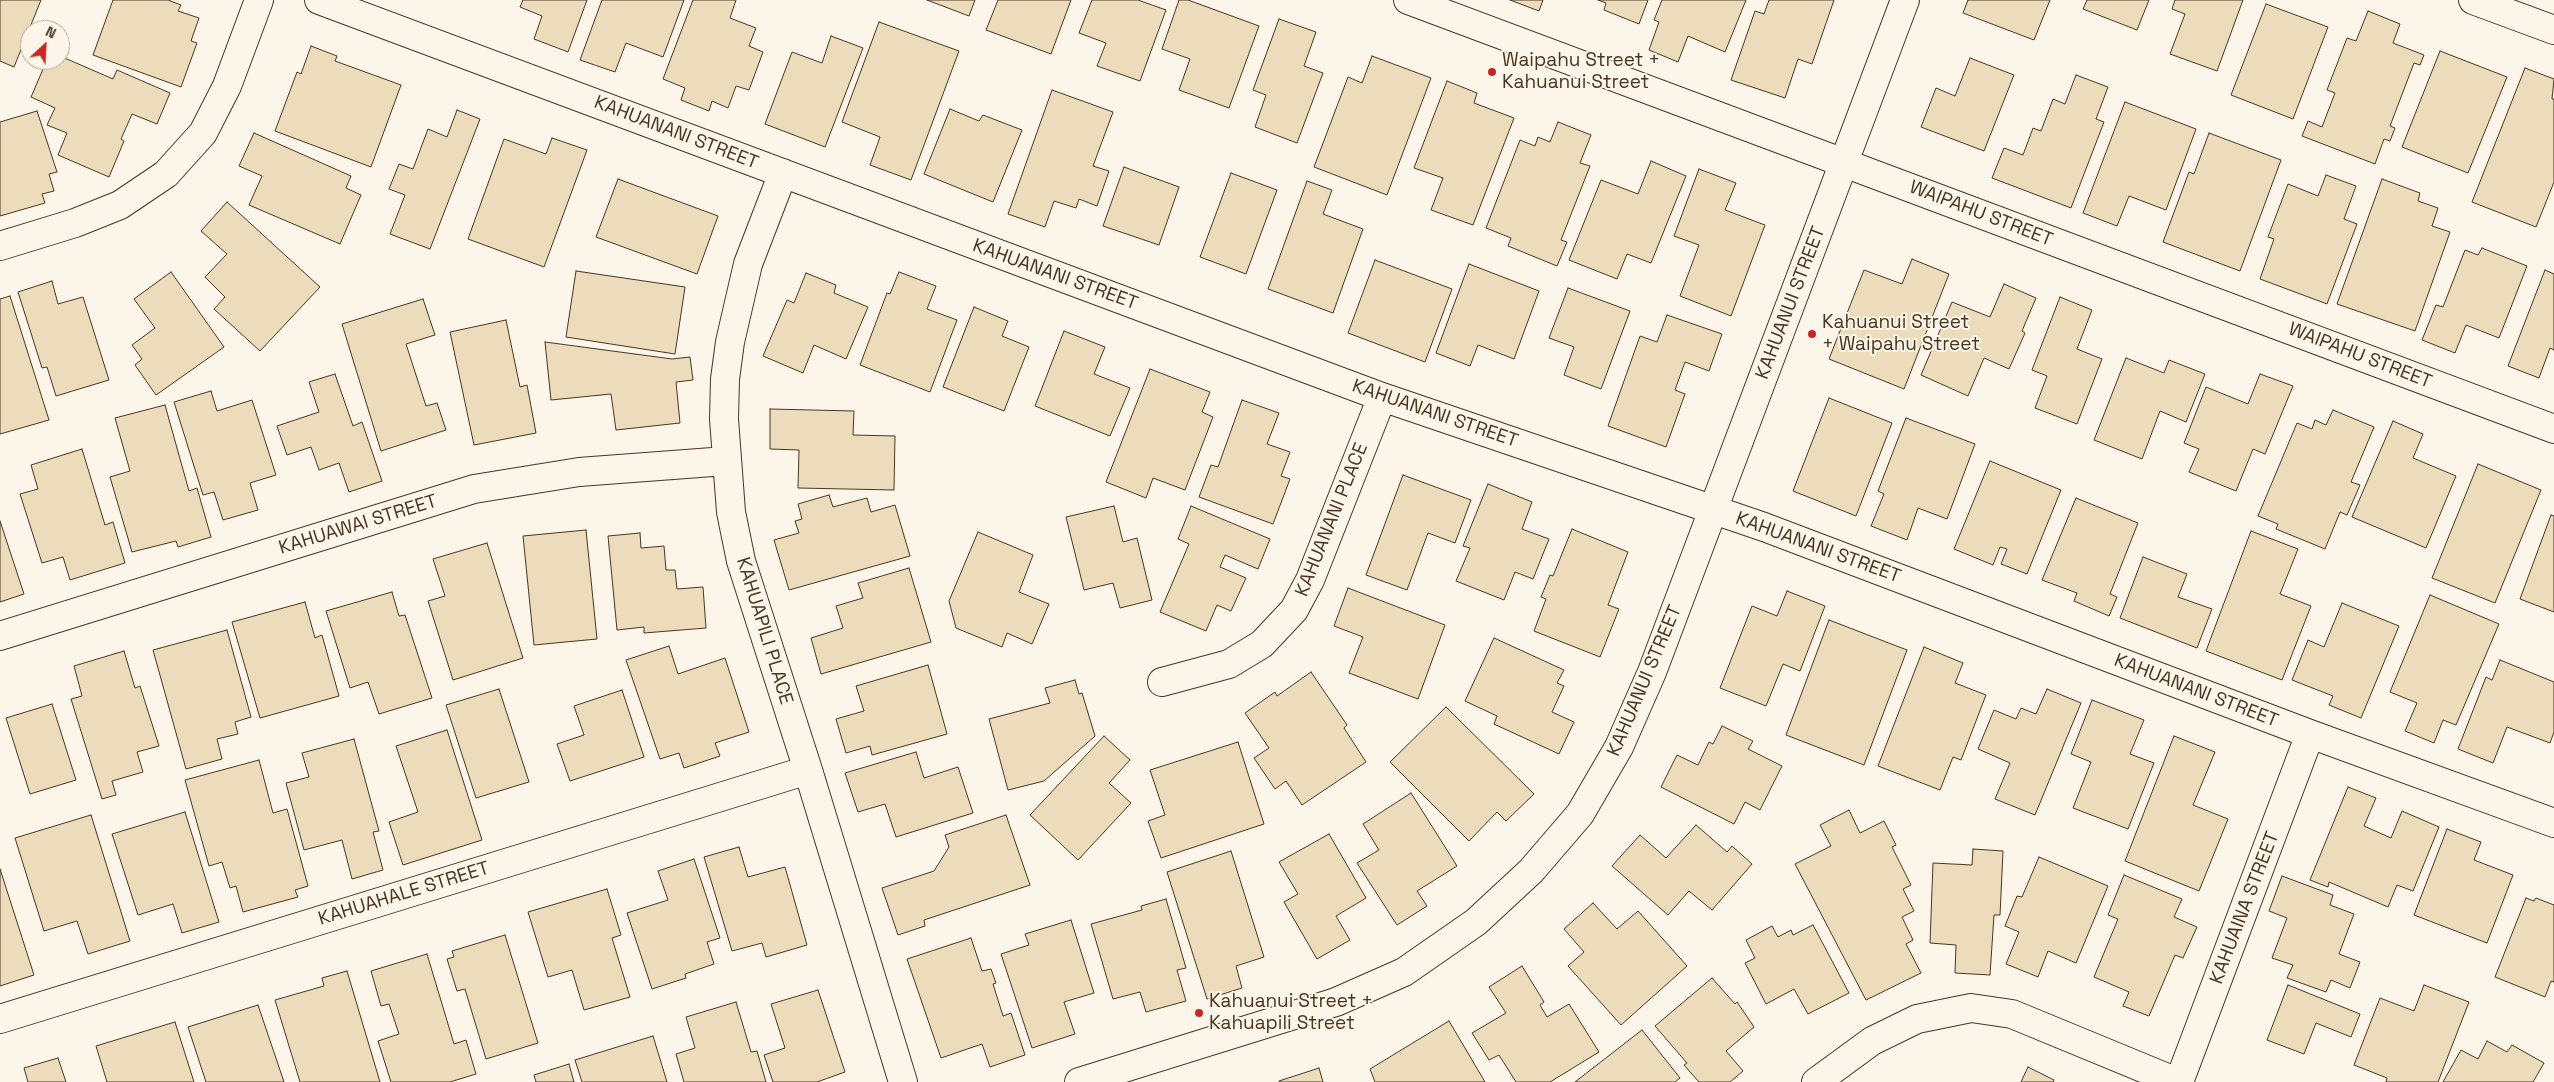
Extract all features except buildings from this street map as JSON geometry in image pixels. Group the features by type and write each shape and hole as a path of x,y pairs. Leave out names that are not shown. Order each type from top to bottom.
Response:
{"street":[{"path":"0,246 75,223 120,205 166,174 203,133 227,86 259,0"},
{"name":"KAHUANANI STREET","path":"319,0 1382,397 1714,509 2310,734 2554,823"},
{"name":"WAIPAHU STREET","path":"1408,0 2554,429"},
{"name":"KAHUANUI STREET","path":"1080,1082 1336,1002 1404,972 1476,922 1531,870 1580,814 1619,747 1652,672 1905,0"},
{"path":"2473,0 2554,30"},
{"name":"KAHUAPILI PLACE","path":"783,173 748,264 737,308 725,379 726,461 731,512 741,562 808,770 903,1082"},
{"name":"KAHUANANI PLACE","path":"1162,682 1229,664 1262,644 1294,610 1310,580 1382,397"},
{"name":"KAHUAWAI STREET","path":"0,636 474,489 526,479 579,472 726,461"},
{"name":"KAHUAINA STREET","path":"2178,1082 2310,734"},
{"name":"KAHUAHALE STREET","path":"0,1019 808,770"},
{"path":"1816,1082 1872,1041 1910,1023 1971,1008 2012,1014 2178,1082"}],"place":[{"name":"Waipahu Street + Kahuanui Street","path":"1492,72"},
{"name":"Kahuanui Street + Waipahu Street","path":"1812,334"},
{"name":"Kahuanui Street + Kahuapili Street","path":"1199,1013"}]}
